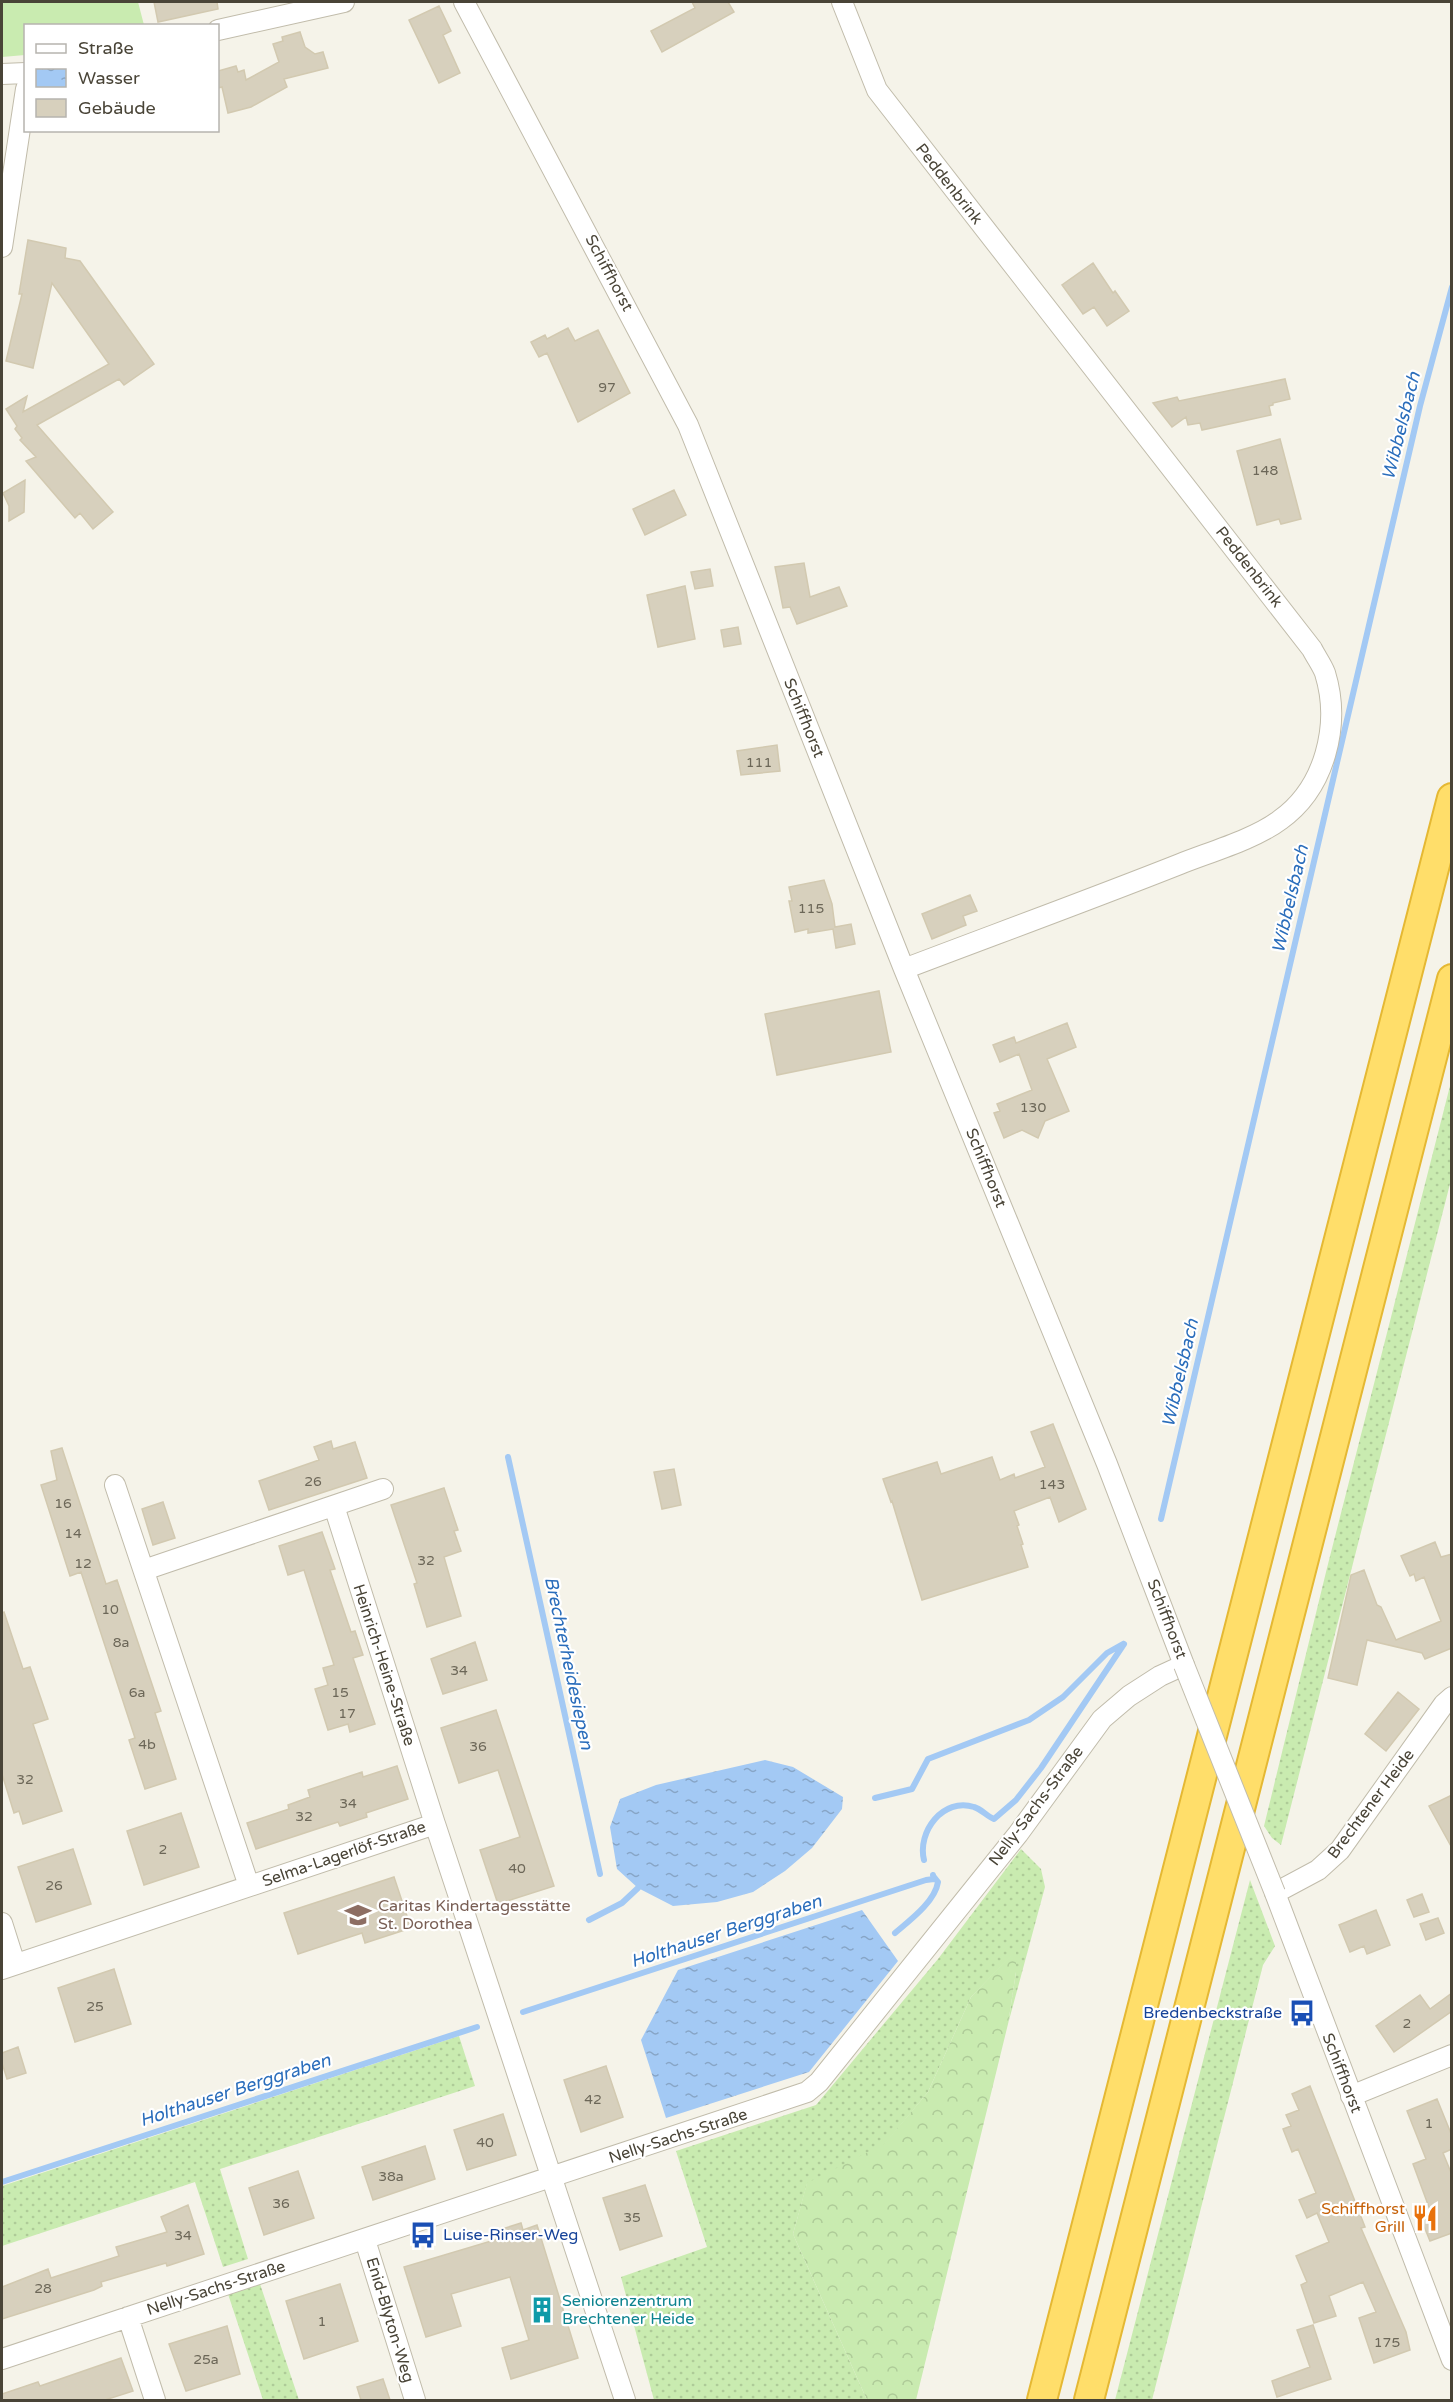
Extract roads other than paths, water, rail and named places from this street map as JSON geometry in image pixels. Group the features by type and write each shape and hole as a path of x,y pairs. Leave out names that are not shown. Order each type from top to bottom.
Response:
{"highway":[{"path":"1042,2400 1452,798"},
{"path":"1089,2400 1452,979"}],"street":[{"path":"219,30 344,2"},
{"name":"Schiffhorst","path":"464,2 688,425 904,969 1107,1464 1184,1665 1280,1898 1351,2096 1450,2351"},
{"name":"Peddenbrink","path":"842,2 877,90 1312,649 1324,671 1331,705 1331,726 1322,764 1300,801 1281,820 1264,830 1163,871 904,969"},
{"path":"2,74 24,73"},
{"path":"2,247 24,102"},
{"path":"115,1485 249,1886"},
{"path":"144,1570 383,1489"},
{"name":"Heinrich-Heine-Straße","path":"334,1506 435,1824"},
{"name":"Nelly-Sachs-Straße","path":"2,2359 807,2092 819,2082 1018,1834 1102,1719 1129,1696 1160,1676 1184,1665"},
{"name":"Brechtener Heide","path":"1280,1898 1318,1870 1340,1850 1444,1704 1452,1698"},
{"name":"Selma-Lagerlöf-Straße","path":"8,1967 435,1824 625,2400"},
{"path":"2,1923 8,1967"},
{"path":"1351,2096 1452,2055"},
{"name":"Enid-Blyton-Weg","path":"365,2240 415,2400"},
{"path":"128,2317 155,2400"}],"water":[{"path":"765,1760 793,1767 843,1797 842,1809 812,1848 785,1871 753,1892 717,1902 673,1906 638,1888 617,1869 610,1827 620,1799 656,1785"},
{"path":"862,1910 898,1961 809,2072 666,2118 641,2040 678,1970"}],"waterway":[{"name":"Wibbelsbach","path":"1161,1519 1420,406 1452,287"},
{"name":"Brechterheidesiepen","path":"508,1457 600,1874"},
{"path":"875,1798 912,1789 928,1759 1029,1720 1063,1697 1107,1653 1123,1644"},
{"name":"Wibbelsbach","path":"924,1860 924,1838 935,1819 943,1812 963,1805 977,1808 994,1819 1016,1800 1041,1768 1124,1644"},
{"name":"Holthauser Berggraben","path":"523,2012 934,1879 933,1875"},
{"path":"895,1933 932,1897 938,1882 934,1877"},
{"path":"589,1920 622,1903 638,1888"},
{"name":"Holthauser Berggraben","path":"2,2182 477,2027"}],"place":[{"name":"Caritas Kindertagesstätte St. Dorothea","path":"358,1915"},
{"name":"Bredenbeckstraße","path":"1302,2013"},
{"name":"Schiffhorst Grill","path":"1425,2218"},
{"name":"Luise-Rinser-Weg","path":"423,2235"},
{"name":"Seniorenzentrum Brechtener Heide","path":"542,2310"}]}
